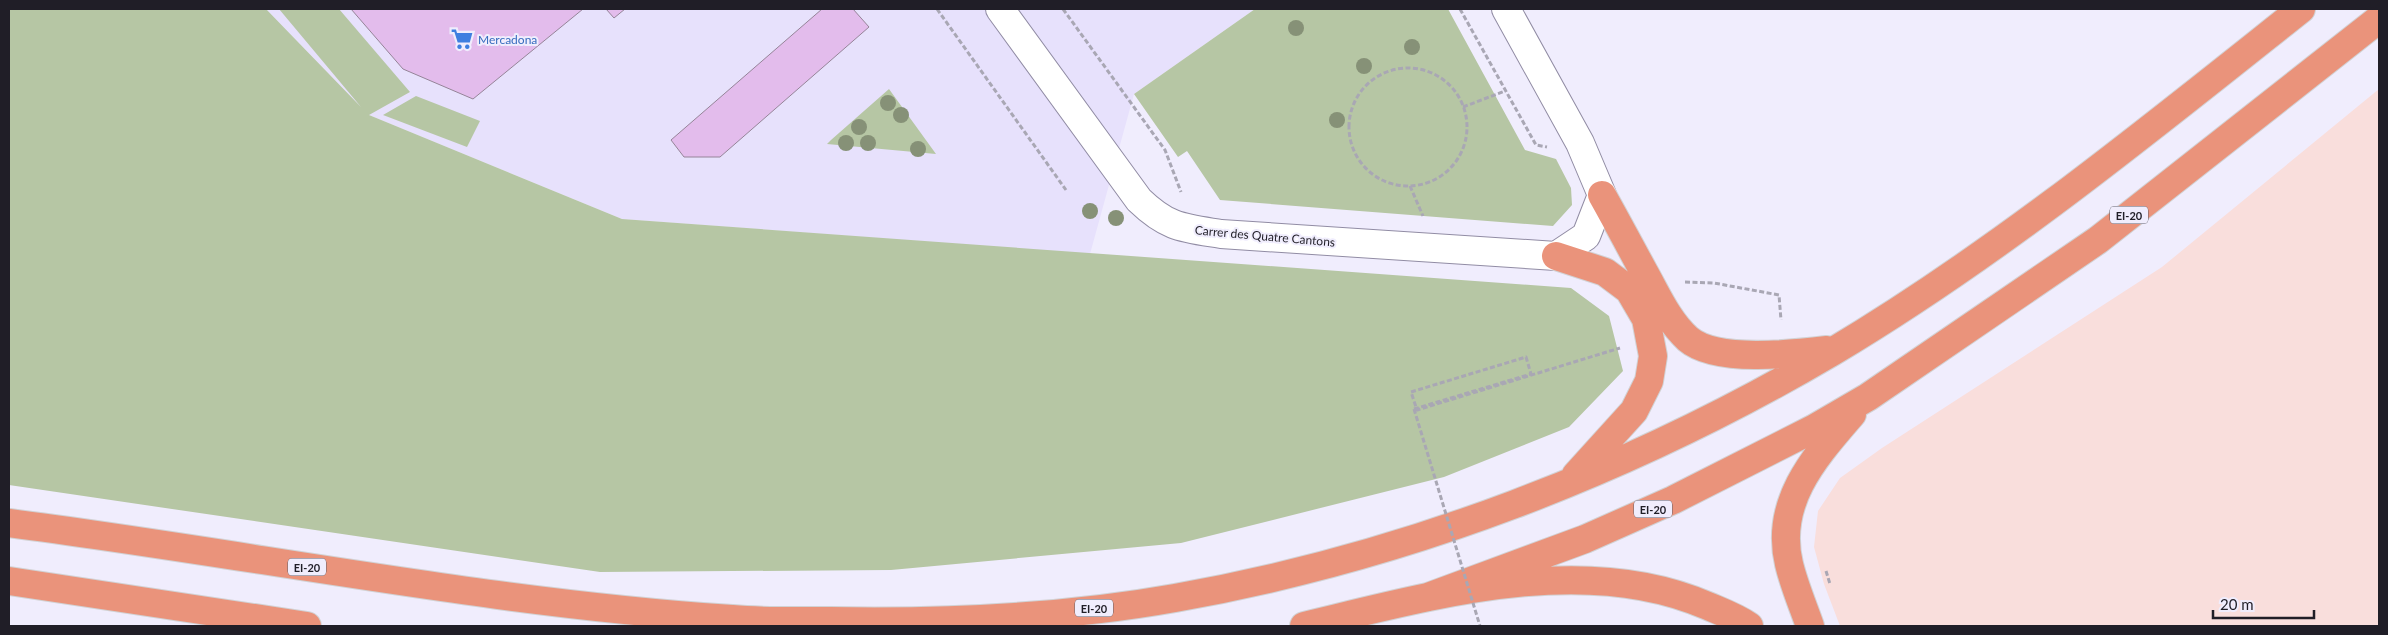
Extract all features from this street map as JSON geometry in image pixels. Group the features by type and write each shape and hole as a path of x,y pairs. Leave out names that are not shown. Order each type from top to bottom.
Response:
{"highway":[{"name":"EI-20","path":"9,523 134,539 460,592 606,609 739,620 904,622 1034,616 1172,599 1268,579 1356,556 1460,524 1567,485 1644,450 1782,380 1838,348 1955,273 2058,199 2301,9"},
{"name":"EI-20","path":"1304,626 1428,596 1594,536 1673,500 1795,438 1868,397 2098,240 2379,19"},
{"path":"1602,195 1666,313 1689,340 1707,348 1728,353 1759,355 1798,354 1838,348"},
{"path":"1556,256 1605,272 1629,290 1646,319 1653,356 1649,381 1634,411 1567,485"},
{"path":"1810,626 1789,562 1787,516 1795,492 1809,468 1868,397"},
{"path":"1428,596 1544,580 1612,580 1681,594 1738,619 1748,626"},
{"path":"9,581 307,626"}],"street":[{"name":"Carrer des Quatre Cantons","path":"1000,9 1133,192 1158,218 1184,229 1221,234 1556,256"},
{"path":"1506,9 1580,143 1602,195 1586,236 1556,256"}],"path":[{"path":"937,9 1066,190"},
{"path":"1064,9 1165,150 1181,192 1189,196"},
{"path":"1460,9 1536,145 1561,150 1580,143"},
{"path":"1410,67 1430,71 1447,82 1460,97 1464,107 1467,116 1467,136 1460,155 1447,172 1430,182 1410,186 1391,184 1374,176 1360,163 1352,146 1348,127 1351,109 1359,92 1373,79 1390,70 1410,67"},
{"path":"1464,107 1505,91"},
{"path":"1410,186 1423,218"},
{"path":"1680,274 1685,282 1714,283 1779,295 1781,320"},
{"path":"1480,626 1414,409 1423,406 1432,404 1459,395 1531,374 1526,358 1411,392 1414,401 1417,410 1620,348 1619,340"}],"shaded area":[{"path":"266,9 1255,9 1134,94 1090,254 622,219 369,115"},
{"path":"2379,89 2379,626 1840,626 1824,584 1814,547 1818,511 1840,478 1882,448 2162,267"}],"green space":[{"path":"9,9 266,9 361,107 279,9 339,9 410,92 369,115 622,219 1571,288 1609,316 1623,371 1569,427 1444,477 1181,543 891,570 600,572 9,485"},
{"path":"1255,9 1448,9 1525,150 1556,159 1571,188 1572,205 1553,226 1220,200 1187,151 1178,157 1134,94"},
{"path":"889,89 936,154 827,144 831,140"},
{"path":"416,96 480,121 467,147 383,115"}],"building":[{"name":"Mercadona","path":"351,9 583,9 473,99 403,69"},
{"path":"606,9 625,9 614,18"},
{"path":"822,9 853,9 869,27 720,157 684,157 671,140"}],"place":[{"name":"Mercadona","path":"462,39"}]}
